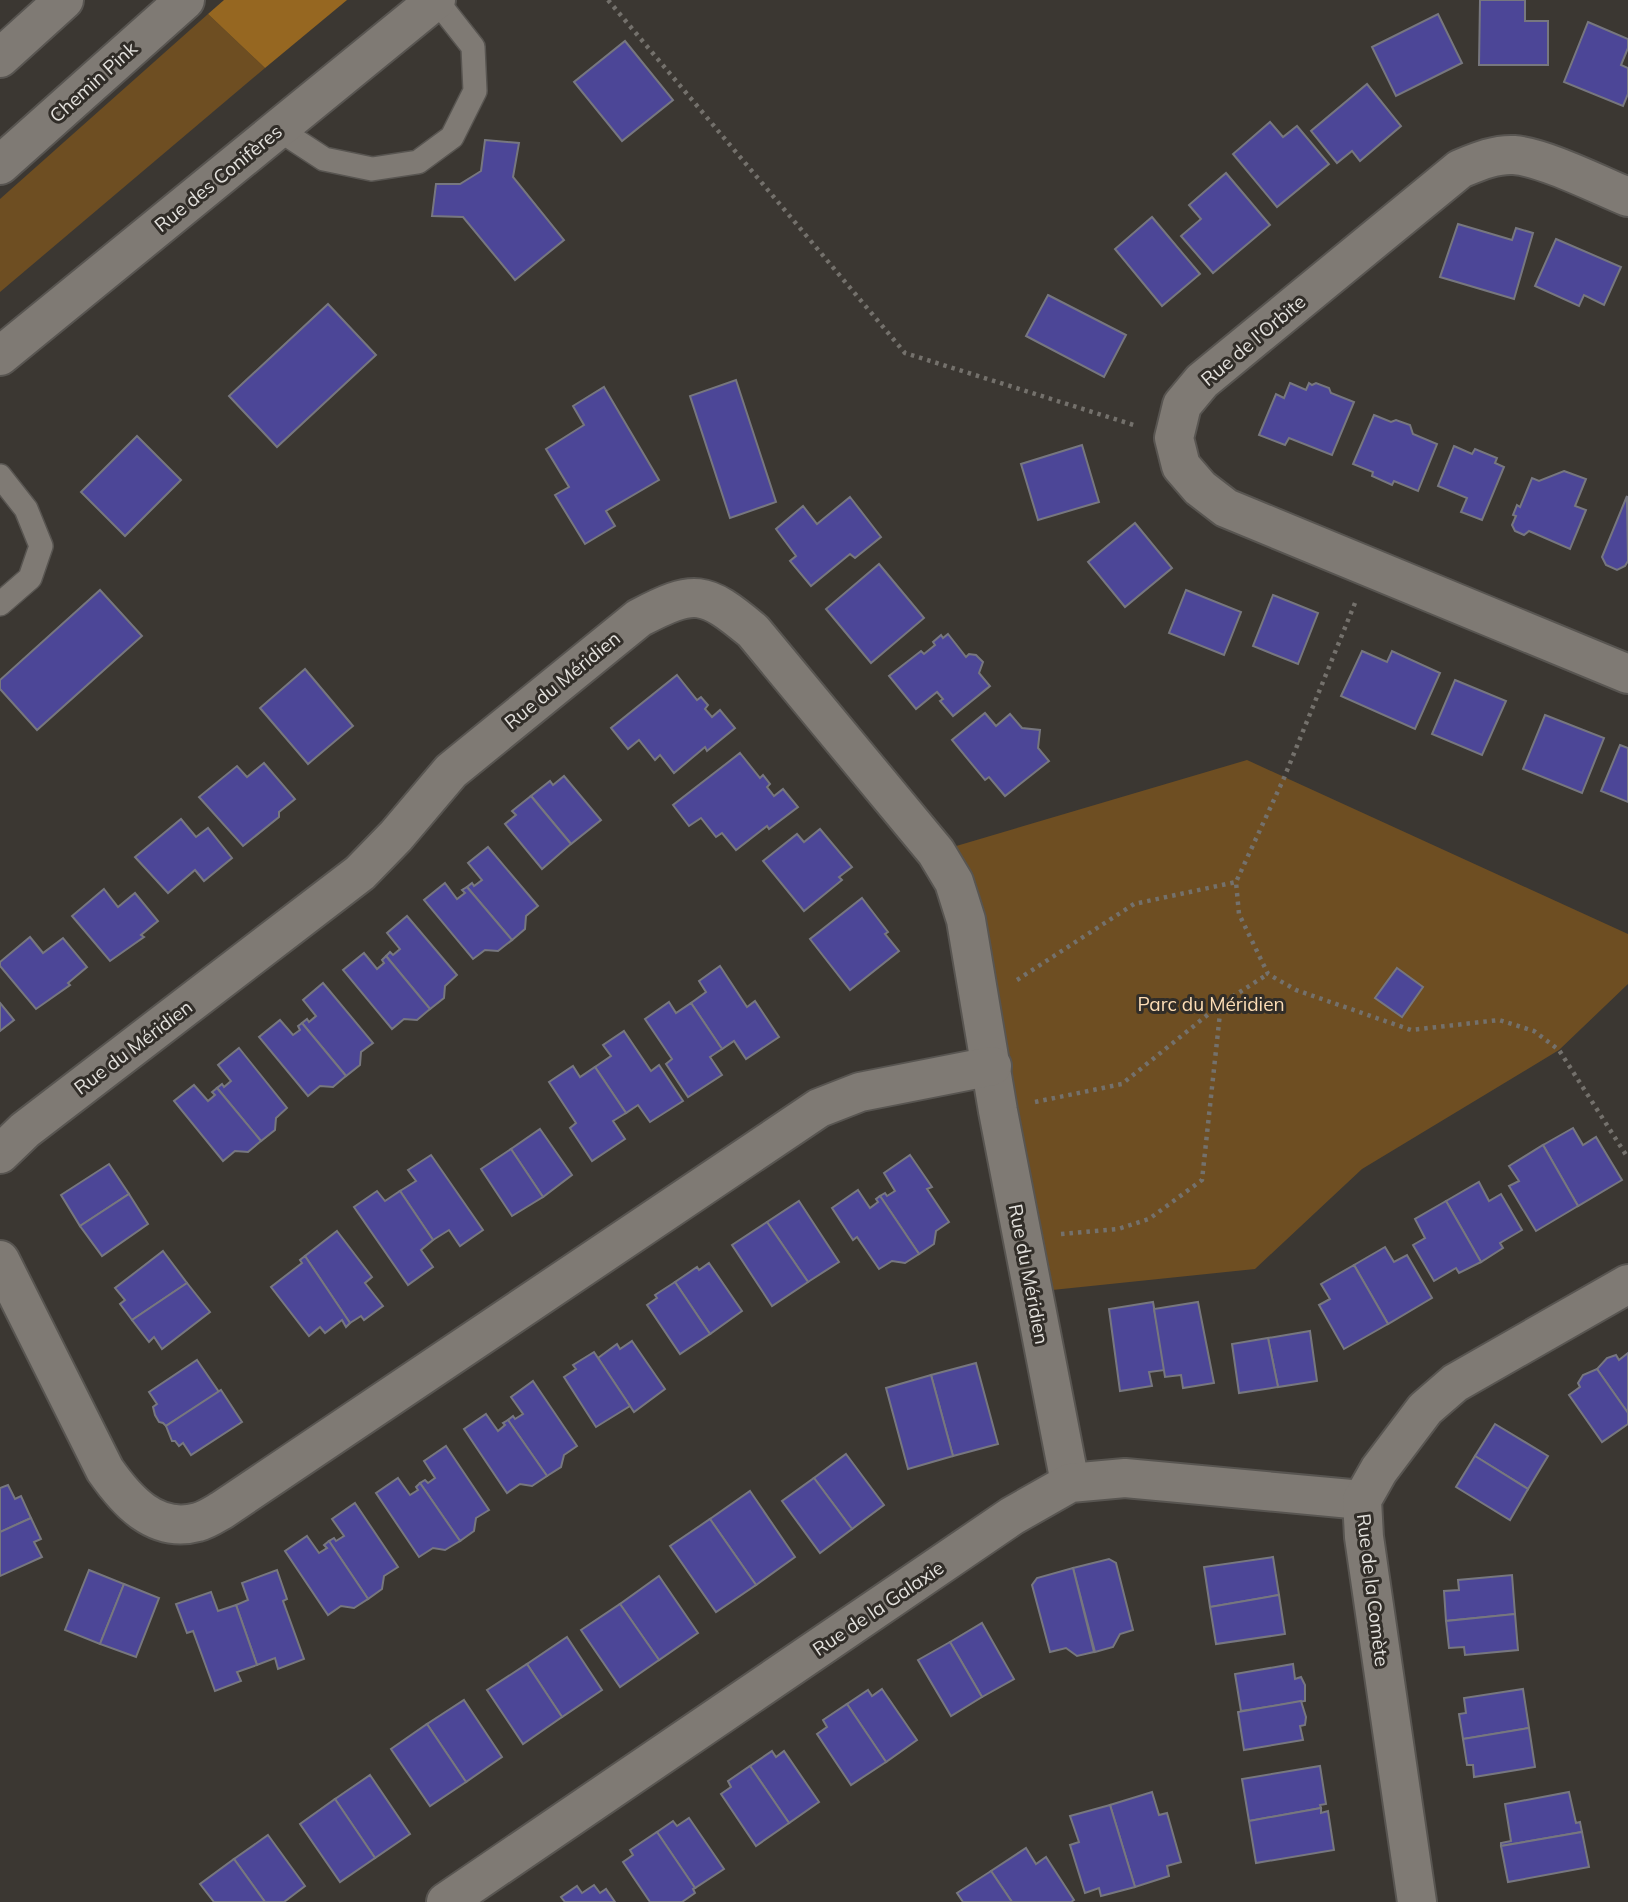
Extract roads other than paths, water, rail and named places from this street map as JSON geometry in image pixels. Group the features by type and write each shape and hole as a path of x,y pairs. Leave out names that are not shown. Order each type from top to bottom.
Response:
{"street":[{"path":"0,30 36,0"},
{"path":"0,58 64,0"},
{"name":"Chemin Pink","path":"0,165 186,0"},
{"name":"Rue des Conifères","path":"0,356 436,0"},
{"name":"Rue de l'Orbite","path":"1628,197 1536,160 1513,155 1487,159 1461,169 1202,381 1182,405 1174,438 1181,466 1200,488 1226,508 1628,674"},
{"name":"Rue du Méridien","path":"0,1154 25,1130 360,873 396,836 451,771 639,618 672,601 703,598 727,610 753,631 936,852 954,882 966,920 998,1111 1070,1483"},
{"path":"0,1260 105,1470 123,1496 145,1515 172,1524 197,1523 222,1510 819,1108 860,1092 992,1066"},
{"name":"Rue de la Comète","path":"1417,1902 1366,1551 1362,1500 1404,1434 1425,1409 1455,1383 1628,1284"},
{"name":"Rue de la Galaxie","path":"446,1902 1012,1516 1070,1483 1125,1478 1362,1500"}],"lane":[{"path":"278,129 324,159 372,169 418,162 452,137 475,91 472,47 436,0"},
{"path":"0,476 26,509 41,546 30,578 0,604"}],"park label":[{"name":"Parc du Méridien","path":"1211,1004"}]}
